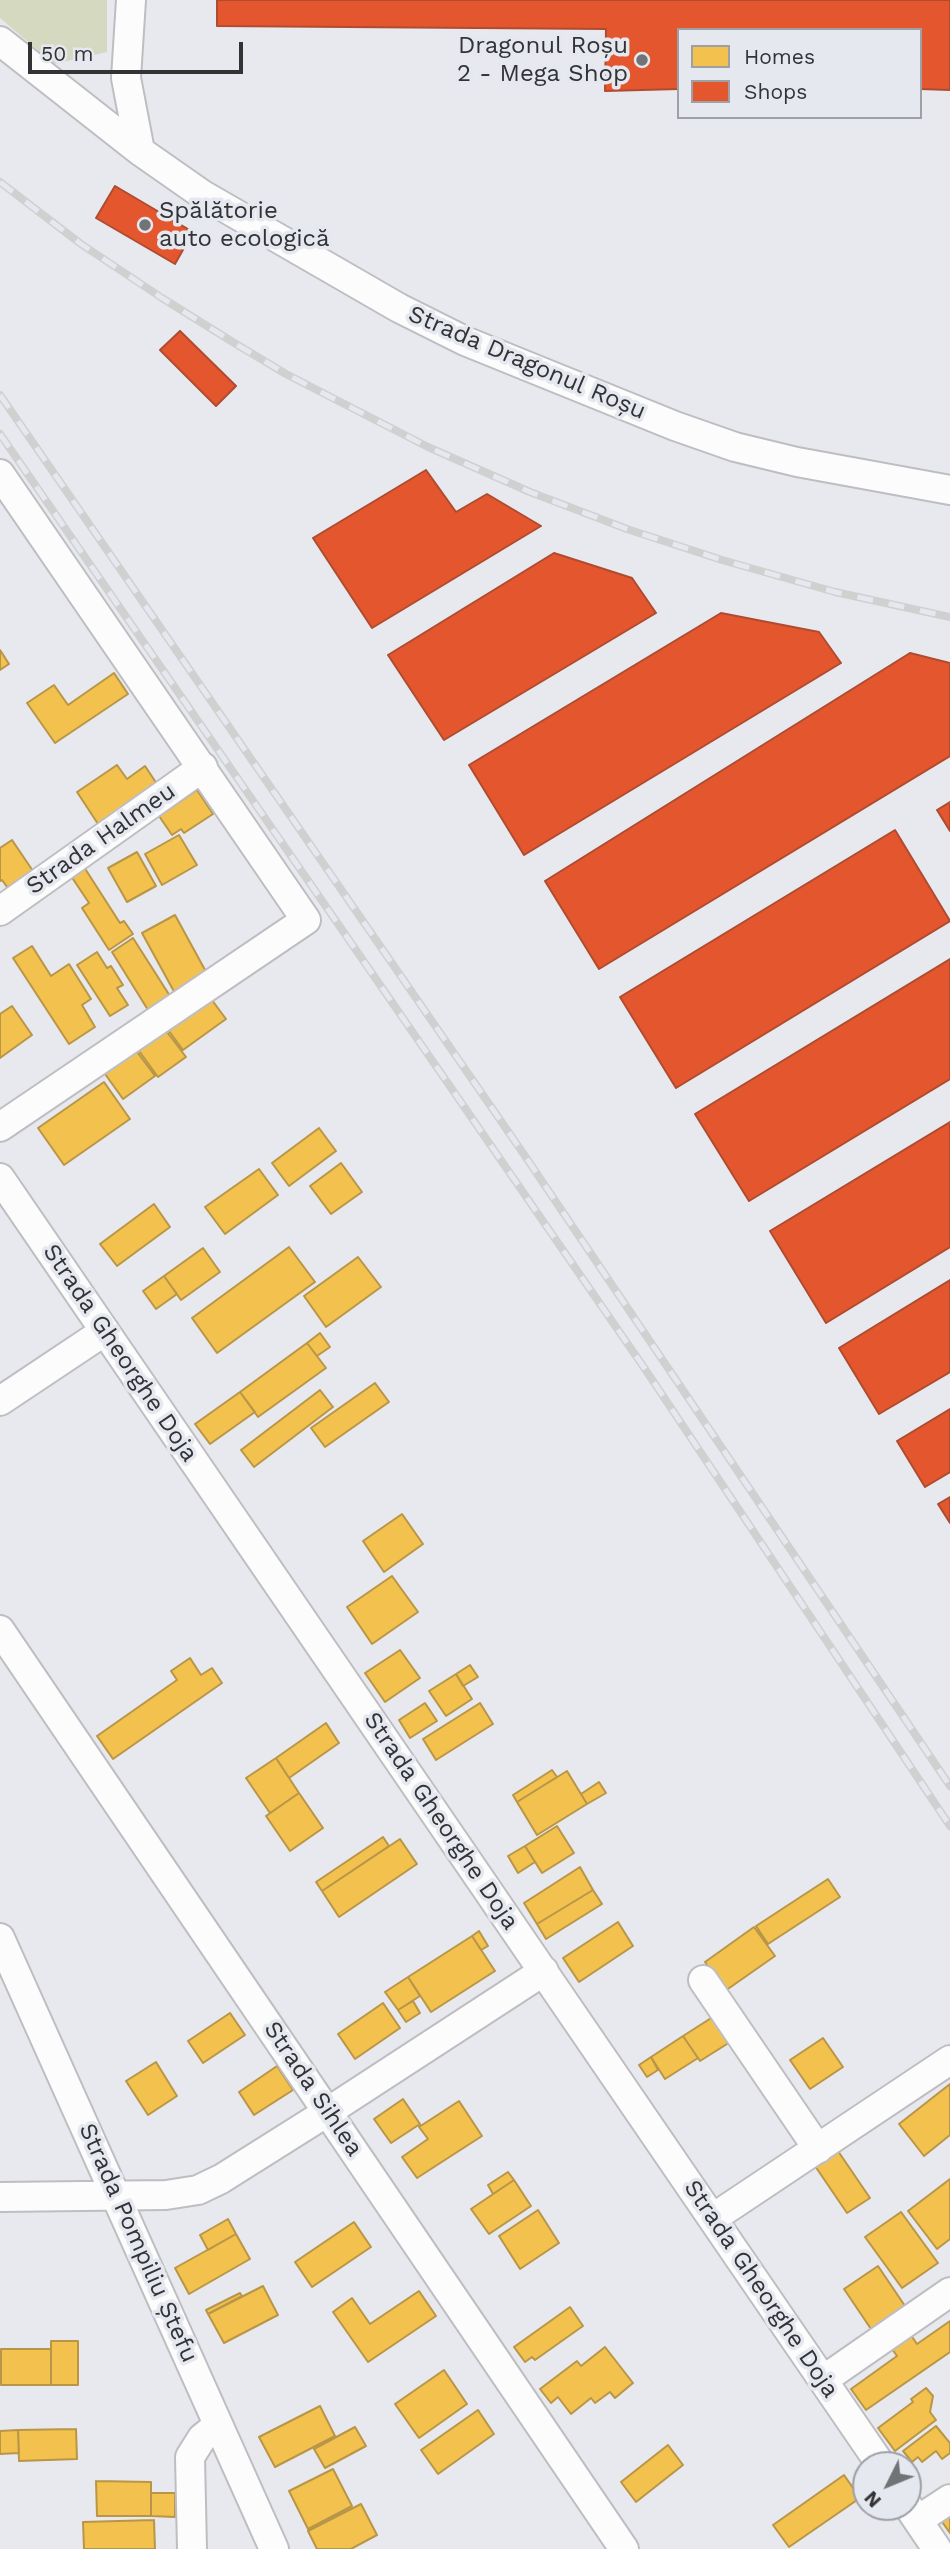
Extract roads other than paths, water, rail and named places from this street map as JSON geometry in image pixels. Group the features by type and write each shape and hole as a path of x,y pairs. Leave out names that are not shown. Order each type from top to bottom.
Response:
{"street":[{"path":"131,0 126,78 140,150"},
{"name":"Strada Dragonul Roșu","path":"0,41 140,150 203,195 357,284 465,341 675,426 735,447 797,462 950,489"},
{"path":"0,474 203,766 306,920 0,1127"},
{"name":"Strada Halmeu","path":"0,911 203,766"},
{"name":"Strada Gheorghe Doja","path":"0,1178 872,2451"},
{"path":"0,1401 105,1331"},
{"name":"Strada Sihlea","path":"0,1630 624,2549"},
{"name":"Strada Pompiliu Ștefu","path":"0,1938 274,2549"},
{"path":"0,2197 166,2195 198,2190 221,2179 329,2111 544,1971"},
{"path":"703,1980 818,2149"},
{"path":"713,2218 950,2060"},
{"path":"823,2379 950,2292"},
{"path":"192,2549 190,2458 202,2438 218,2425"},
{"path":"922,2510 950,2499"},
{"path":"918,2521 937,2549"}],"railway":[{"path":"0,182 81,244 236,344 286,374 428,447 530,492 627,529 722,560 835,592 950,617"},
{"path":"0,395 525,1156 950,1786"},
{"path":"0,434 645,1369 950,1826"}],"place":[{"name":"Dragonul Roșu 2 - Mega Shop","path":"642,60"},
{"name":"Spălătorie auto ecologică","path":"145,225"}]}
